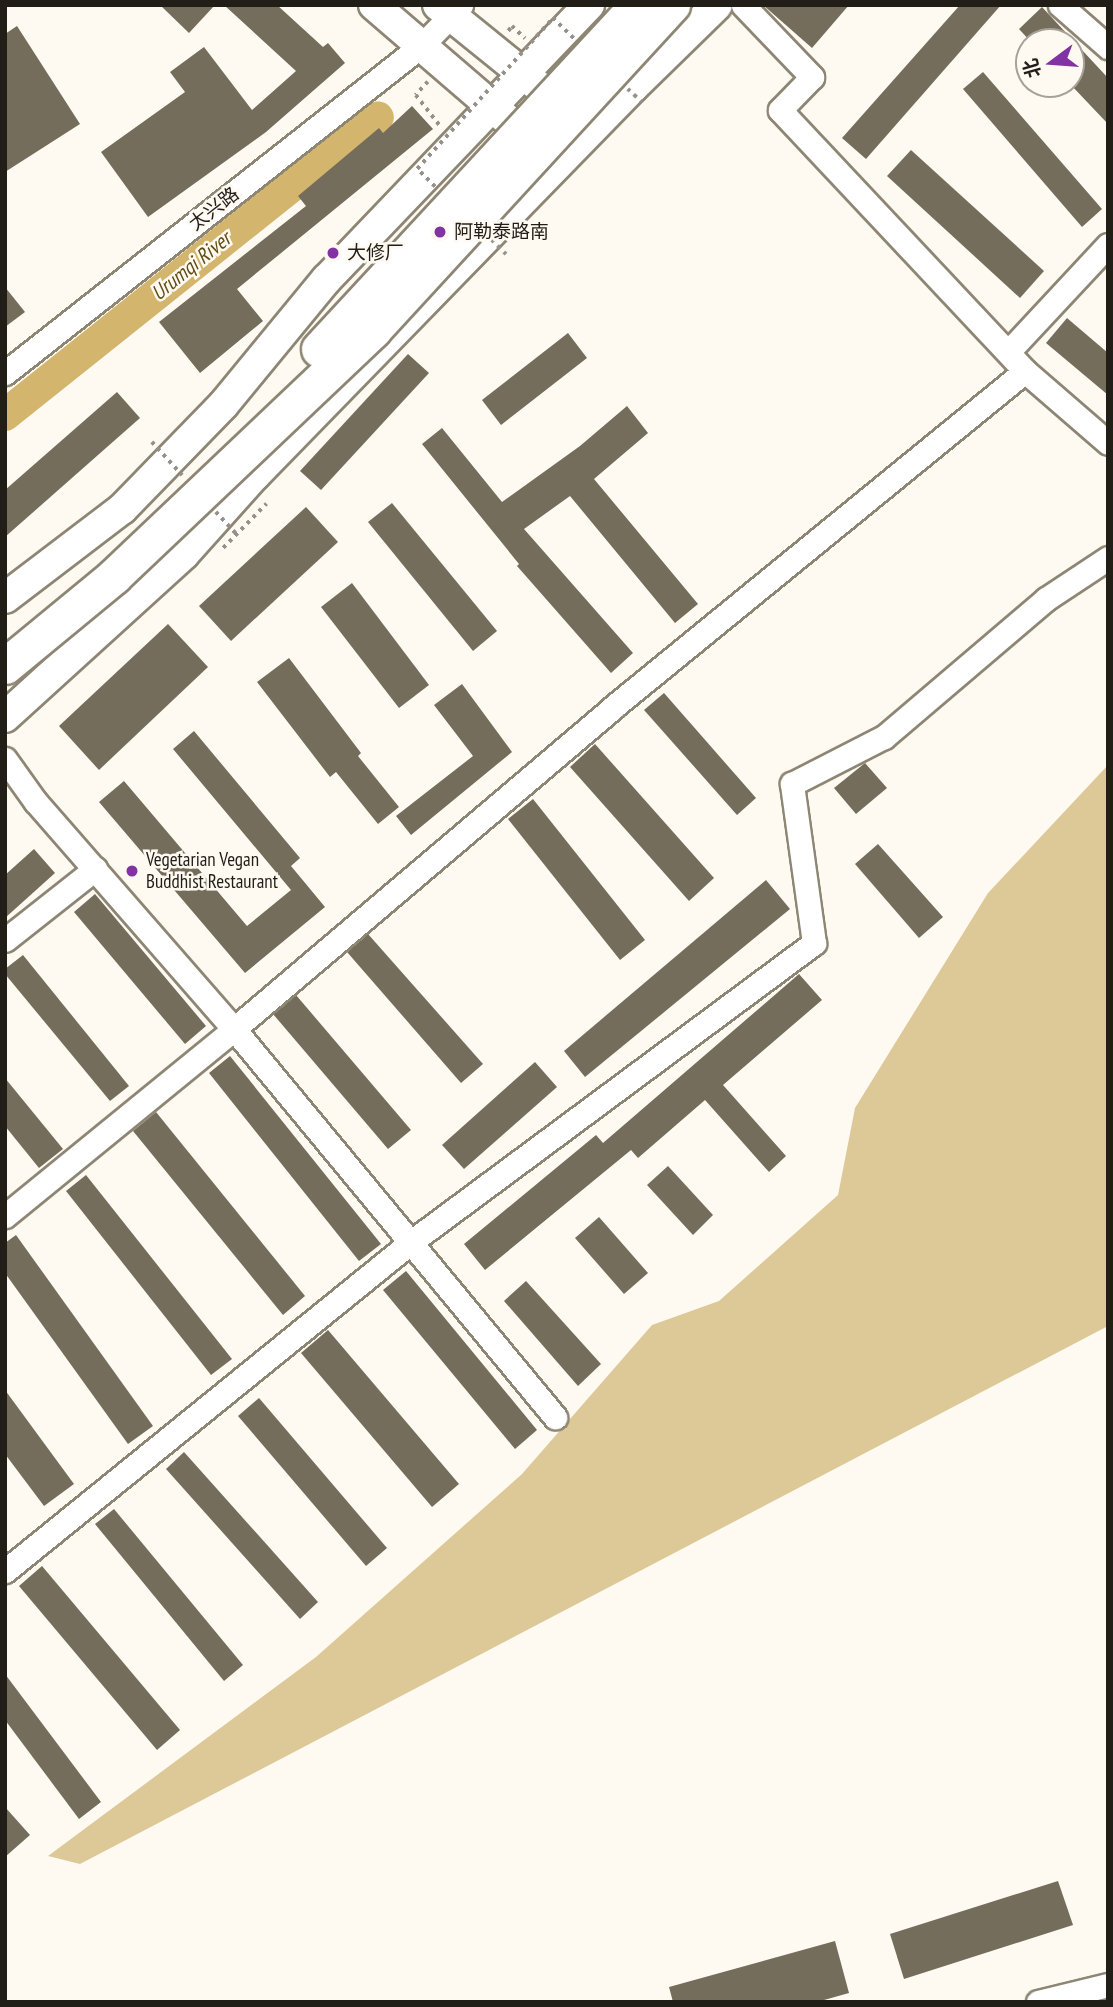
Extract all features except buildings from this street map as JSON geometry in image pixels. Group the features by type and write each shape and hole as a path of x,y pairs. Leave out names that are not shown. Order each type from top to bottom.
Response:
{"highway":[{"path":"5,637 88,569 346,323 638,5"},
{"path":"5,666 114,576 373,330 672,5"}],"main road":[{"path":"374,5 494,107 558,167"},
{"path":"5,598 122,509 224,404 326,280 589,5"},
{"path":"5,717 184,554 255,475 717,5"},
{"path":"450,9 591,132"}],"street":[{"path":"743,5 812,77 780,110 1025,371 1108,443"},
{"path":"1060,5 1108,47"},
{"name":"太兴路","path":"5,373 422,45 450,9"},
{"path":"1009,351 1108,245"},
{"path":"5,1216 234,1029 611,708 1025,371"},
{"path":"5,1571 411,1242 814,943 792,783 884,737 1046,600 1108,558"},
{"path":"5,759 35,801 234,1029 555,1417"},
{"path":"5,940 95,869"},
{"path":"1038,2002 1108,1985"}],"path":[{"path":"512,26 531,43"},
{"path":"416,94 448,135"},
{"path":"218,552 238,536 266,504"}],"shaded area":[{"path":"1108,765 1108,1326 80,1864 48,1856 316,1657 522,1474 652,1325 719,1301 838,1195 855,1108 988,893"}],"waterway":[{"name":"Urumqi River","path":"5,415 378,117"}],"place":[{"name":"阿勒泰路南","path":"440,232"},
{"name":"大修厂","path":"333,253"},
{"name":"Vegetarian Vegan Buddhist Restaurant","path":"132,871"}]}
